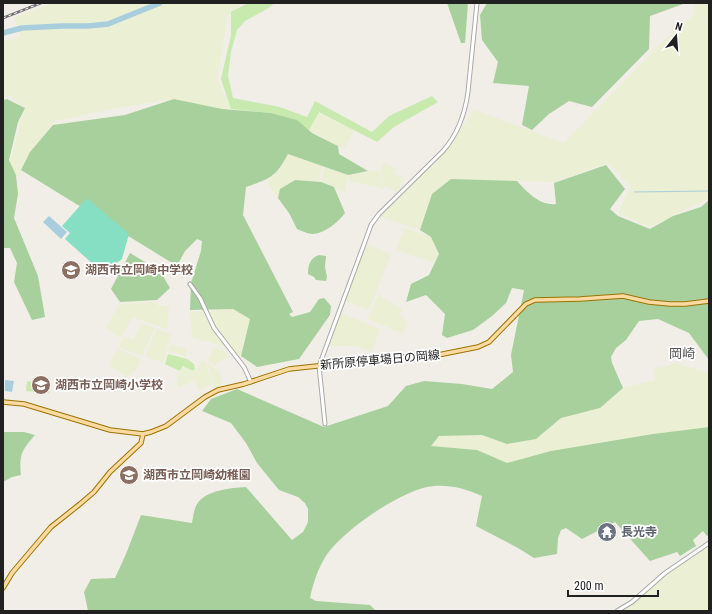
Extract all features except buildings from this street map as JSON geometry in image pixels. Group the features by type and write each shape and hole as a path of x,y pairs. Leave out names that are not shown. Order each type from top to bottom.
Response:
{"main road":[{"name":"新所原停車場日の岡線","path":"3,402 31,406 110,430 143,434 166,426 205,397 218,390 251,382 289,369 373,358 438,355 478,347 489,342 526,304 535,300 623,296 648,302 670,304 709,301"},
{"path":"3,588 12,574 51,527 94,492 110,472 141,443 143,434"}],"street":[{"path":"325,424 319,366 363,247 375,220 379,214 443,151 449,144 459,126 468,92 477,3"},
{"path":"190,284 200,298 219,336 244,367 251,382"},
{"path":"618,611 632,602 665,573 709,543"}],"green space":[{"path":"53,3 243,3 228,15 217,79 231,109 201,110 174,99 118,108 55,121 30,152 18,178 10,162 25,108 9,95 3,98 3,42 21,37 14,18"},
{"path":"248,3 275,3 245,21 237,30 231,52 228,76 233,98 280,107 307,117 315,101 372,132 389,116 432,96 438,102 394,127 377,142 319,112 309,130 293,119 271,113 231,109 221,79 231,35 231,12"},
{"path":"447,3 468,3 465,43 461,43"},
{"path":"487,3 686,3 650,16 649,49 592,107 569,101 549,114 532,130 522,125 529,86 493,83 498,62 482,40 480,15"},
{"path":"694,3 709,3 709,198 650,227 618,213 631,187 608,163 554,182 453,179 432,194 420,230 378,216 398,195 435,164 474,110 564,143 658,46 695,14"},
{"path":"7,99 25,108 18,122 9,160 16,175 18,194 14,218 38,276 45,317 32,320 14,282 17,263 10,248 3,248 3,100"},
{"path":"174,99 222,109 271,113 297,120 312,133 338,146 339,154 368,171 348,175 288,154 276,173 267,179 246,187 243,215 293,312 289,314 292,317 310,312 319,299 324,298 331,306 330,315 299,359 257,367 241,356 250,319 233,309 190,310 191,283 201,251 202,241 197,239 185,251 177,266 21,170 30,152 53,125 125,115"},
{"path":"318,112 354,130 344,149 309,130"},
{"path":"288,154 322,165 319,181 293,180 280,189 278,198 267,182 281,168"},
{"path":"384,163 396,168 394,173 404,178 398,192 384,186 381,168"},
{"path":"606,165 625,189 610,209 618,216 650,229 673,216 701,207 709,200 709,360 689,333 658,319 639,321 626,340 616,348 611,357 612,363 623,388 600,408 561,418 536,439 507,444 482,435 439,436 431,446 477,450 507,463 551,451 653,434 709,427 709,535 707,536 703,531 693,540 696,546 680,556 677,552 650,561 615,522 582,539 566,528 561,530 558,538 557,554 534,558 476,526 482,496 459,488 434,486 407,494 375,512 346,534 334,546 326,556 321,566 314,582 310,598 316,601 370,605 376,611 88,611 84,592 91,579 115,578 141,515 192,523 194,511 201,499 219,491 246,487 292,540 303,532 308,522 308,509 305,503 298,497 279,490 257,463 246,443 231,423 202,411 211,399 237,389 324,427 388,406 406,386 424,381 462,384 492,389 513,372 511,355 524,290 512,288 506,303 492,316 473,330 447,338 442,335 445,314 426,295 406,302 411,284 429,275 439,254 431,237 420,230 432,194 451,179 517,181 539,201 556,204 554,183"},
{"path":"324,167 347,175 345,192 321,182"},
{"path":"380,170 384,189 349,181 348,175"},
{"path":"295,180 321,182 334,187 345,213 339,220 322,232 309,234 297,229 289,213 278,198 280,189"},
{"path":"87,198 129,234 122,259 103,273 65,239 70,233 62,226"},
{"path":"405,228 431,237 439,254 435,263 396,250"},
{"path":"366,244 391,254 369,310 343,300"},
{"path":"130,253 160,271 170,288 157,300 120,302 111,289"},
{"path":"319,255 326,256 326,281 316,280 308,274 310,262 313,258"},
{"path":"378,295 402,308 400,315 408,322 403,334 368,319"},
{"path":"157,302 158,306 169,306 167,329 132,317 121,337 106,328 115,311 121,304"},
{"path":"233,309 250,319 241,356 225,347 192,337 190,312"},
{"path":"339,312 380,329 371,352 356,346 326,346"},
{"path":"141,324 155,328 142,356 119,347 123,336 133,340"},
{"path":"157,329 171,334 163,363 145,356"},
{"path":"170,345 187,348 186,356 168,351"},
{"path":"214,347 225,351 230,357 218,362 215,366 208,360"},
{"path":"117,349 141,359 137,369 127,377 109,366"},
{"path":"168,354 187,359 194,364 195,369 193,371 183,366 180,371 165,364"},
{"path":"200,361 206,362 212,384 199,390 193,375 194,381 178,388 177,376 184,367 192,372 198,370 198,366 201,365"},
{"path":"208,363 220,373 223,387 214,388"},
{"path":"676,363 709,373 709,427 653,434 551,451 507,463 477,450 431,446 439,436 482,435 505,443 536,439 561,418 600,408 623,388 655,380 654,369"},
{"path":"27,381 49,384 49,393 26,391"},
{"path":"3,432 24,432 35,435 22,453 21,475 12,477 3,482"},
{"path":"709,545 709,611 622,611 665,573"}],"water":[{"path":"49,216 67,232 61,239 43,222"},
{"path":"5,380 14,381 12,392 5,391"}],"waterway":[{"path":"3,33 22,28 108,24 160,3"},
{"path":"634,192 709,191"}],"railway":[{"path":"3,18 41,3"}],"place":[{"name":"湖西市立岡崎中学校","path":"71,270"},
{"name":"湖西市立岡崎小学校","path":"41,385"},
{"name":"湖西市立岡崎幼稚園","path":"129,475"},
{"name":"長光寺","path":"607,532"}],"district":[{"name":"岡崎","path":"682,353"}]}
